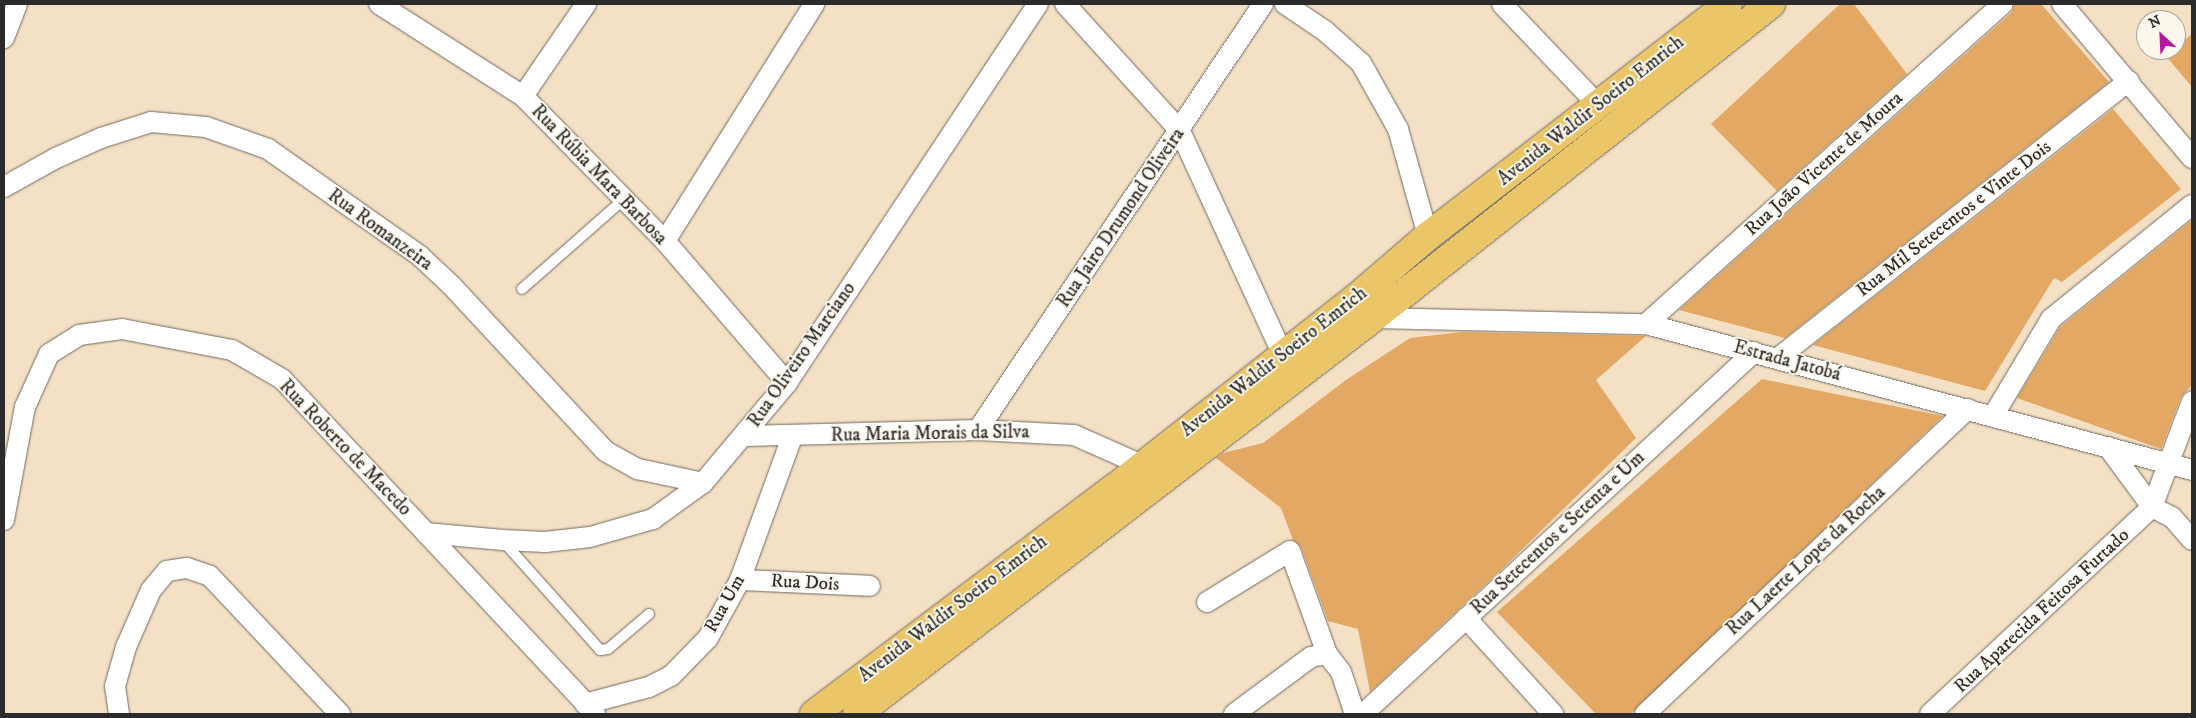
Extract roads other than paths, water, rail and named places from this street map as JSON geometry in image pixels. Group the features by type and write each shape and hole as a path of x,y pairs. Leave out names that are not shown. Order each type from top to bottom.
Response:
{"main road":[{"name":"Avenida Waldir Soeiro Emrich","path":"857,714 1154,471 1283,355 1428,236 1600,106 1728,4"},
{"name":"Avenida Waldir Soeiro Emrich","path":"814,714 1154,471 1373,318 1771,4"}],"street":[{"path":"4,38 17,4"},
{"name":"Rua Rúbia Mara Barbosa","path":"379,4 523,96 665,241 787,383"},
{"path":"523,96 586,4"},
{"path":"665,241 814,4"},
{"name":"Rua Oliveiro Marciano","path":"426,533 545,542 590,537 653,519 703,483 746,436 787,383 1038,4"},
{"path":"1065,4 1180,131 1283,355"},
{"name":"Rua Jairo Drumond Oliveira","path":"978,430 1180,131 1262,4"},
{"path":"1286,4 1325,31 1361,63 1398,129 1428,236"},
{"path":"1502,4 1600,106"},
{"name":"Rua João Vicente de Moura","path":"1646,324 2002,4"},
{"path":"2062,4 2130,81 2192,158"},
{"name":"Rua Mil Setecentos e Vinte Dois","path":"1778,358 2130,81"},
{"name":"Rua Romanzeira","path":"4,187 56,158 101,138 151,122 206,127 268,149 420,256 451,284 604,450 638,469 703,483"},
{"path":"1993,416 2052,319 2192,205"},
{"name":"Estrada Jatobá","path":"1373,318 1646,324 2192,470"},
{"name":"Rua Roberto de Macedo","path":"4,520 26,407 49,354 79,335 122,329 232,350 282,379 590,709"},
{"name":"Rua Setecentos e Setenta e Um","path":"1363,714 1754,352"},
{"name":"Rua Aparecida Feitosa Furtado","path":"1930,714 2152,507 2170,465 2192,401"},
{"name":"Rua Laerte Lopes da Rocha","path":"1645,714 1968,409"},
{"name":"Rua Maria Morais da Silva","path":"746,436 792,437 978,430 1074,435 1154,471"},
{"name":"Rua Um","path":"590,709 649,687 670,676 708,638 740,580 792,437"},
{"path":"2108,448 2152,507 2172,517 2192,540"},
{"path":"1206,602 1290,551 1327,654 1341,672 1355,714"},
{"path":"119,714 115,686 126,647 151,590 167,572 187,568 210,576 340,714"},
{"name":"Rua Dois","path":"740,580 870,586"},
{"path":"1466,618 1554,714"},
{"path":"1234,714 1311,657 1327,654"}],"lane":[{"path":"522,289 624,199"},
{"path":"503,540 600,650 608,649 649,614"}]}
